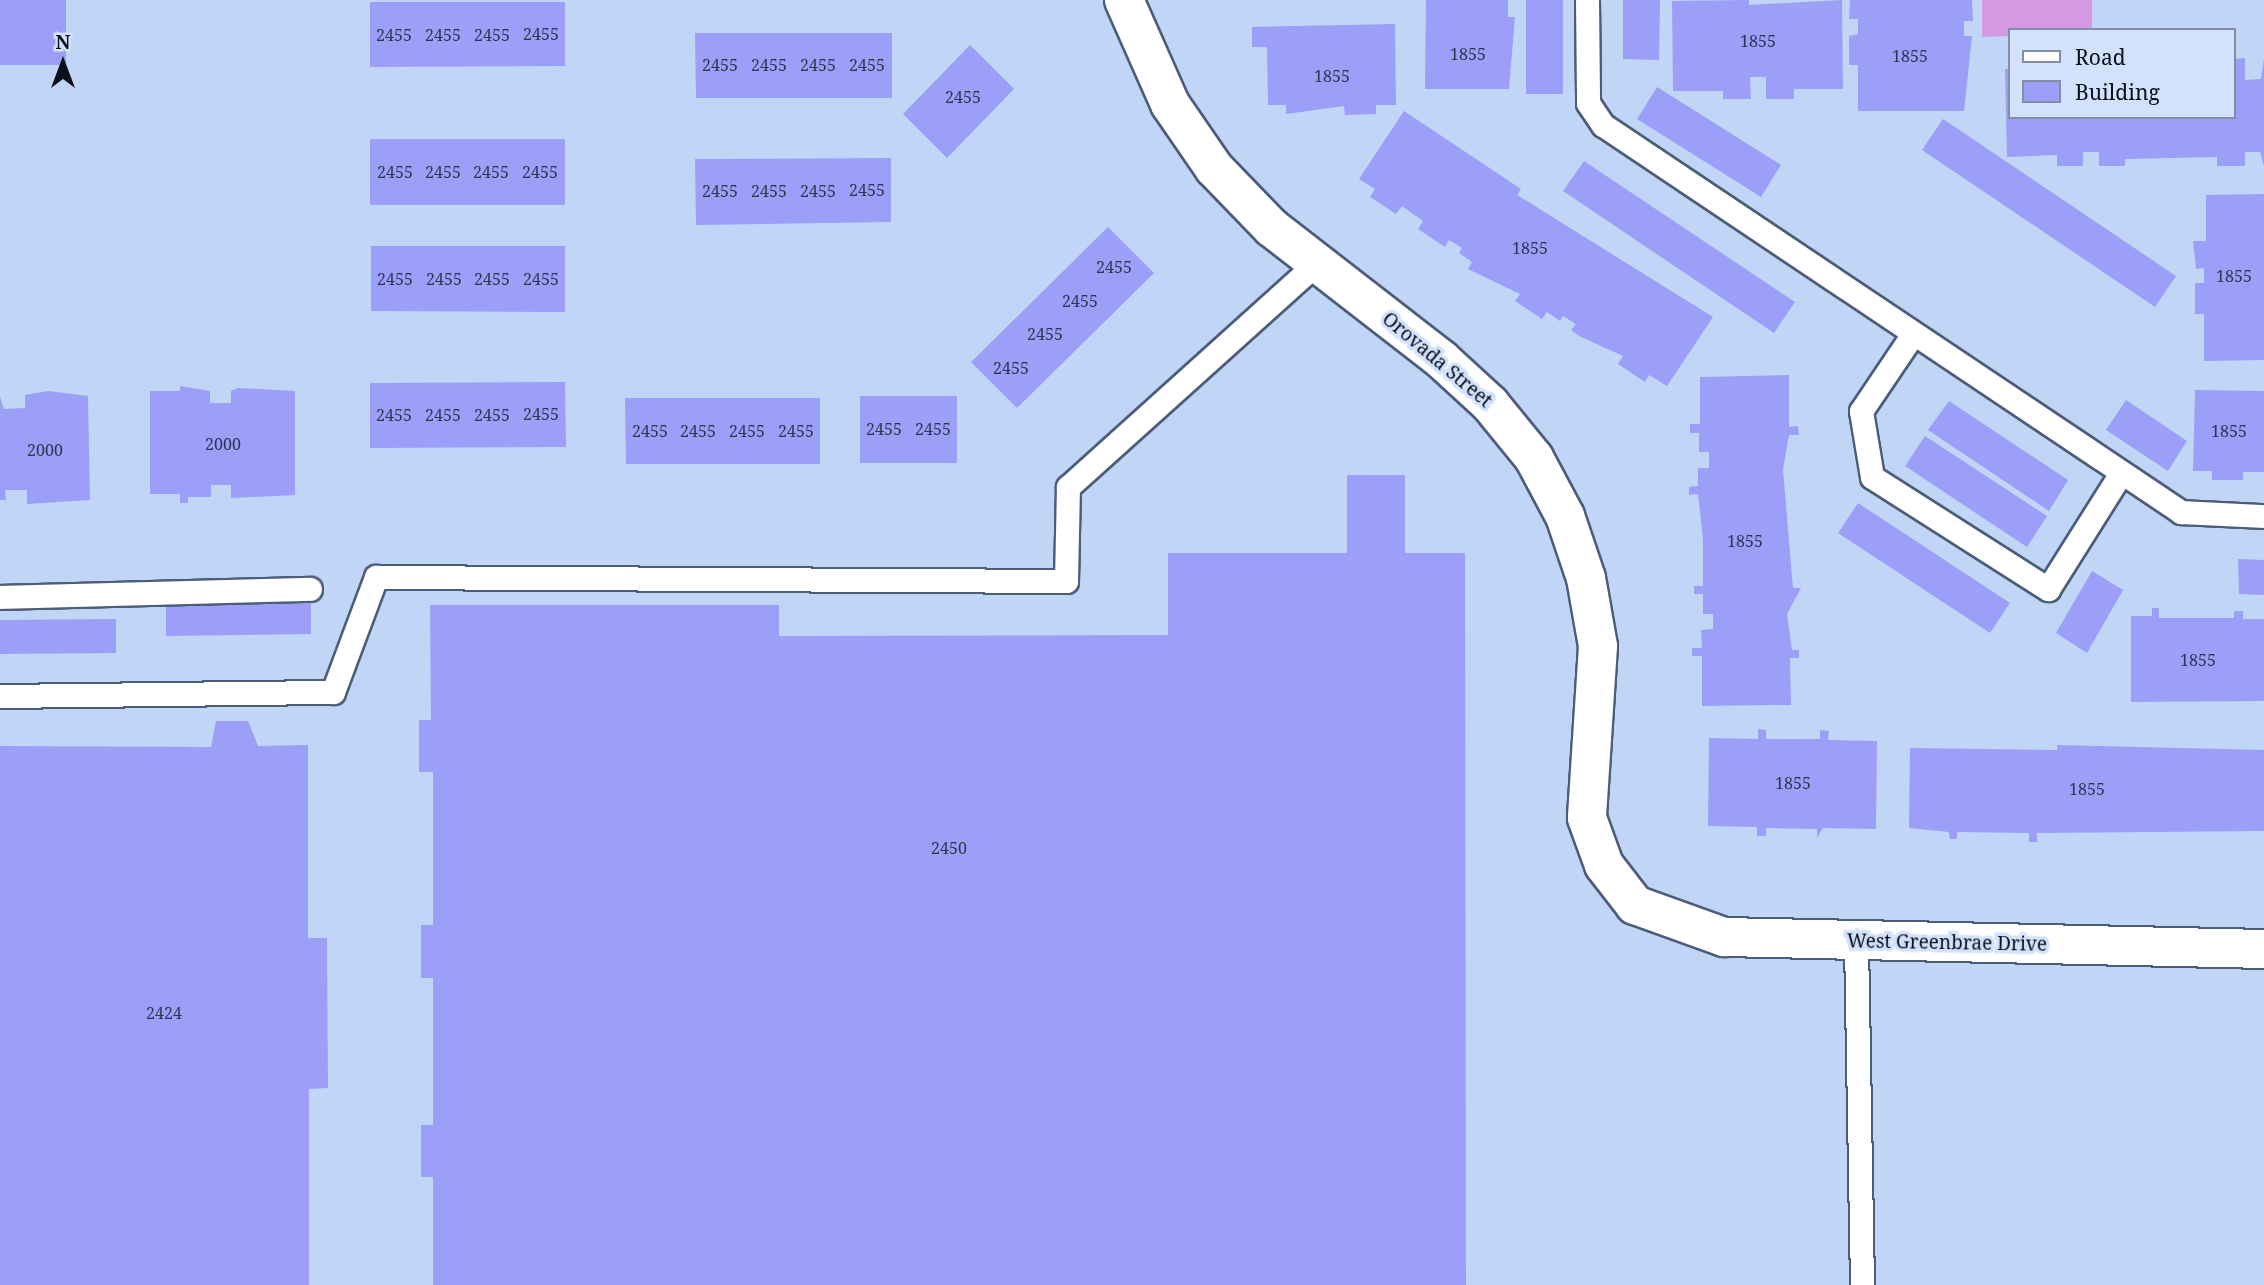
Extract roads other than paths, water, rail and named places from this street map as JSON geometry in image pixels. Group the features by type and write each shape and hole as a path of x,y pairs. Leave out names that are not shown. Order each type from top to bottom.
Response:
{"street":[{"name":"Orovada Street","path":"1124,0 1170,104 1214,168 1272,228 1490,404 1534,458 1565,516 1586,578 1598,646 1587,818 1604,865 1636,905"},
{"name":"West Greenbrae Drive","path":"1636,905 1724,937 2264,949"}],"lane":[{"path":"1587,0 1588,103 1603,125 2181,512 2264,516"},
{"path":"0,696 333,692 376,577 1066,581 1069,487 1317,263"},
{"path":"1913,334 1861,411 1872,477 2048,589 2121,473"},
{"path":"0,597 310,589"},
{"path":"1856,941 1862,1285"}]}
